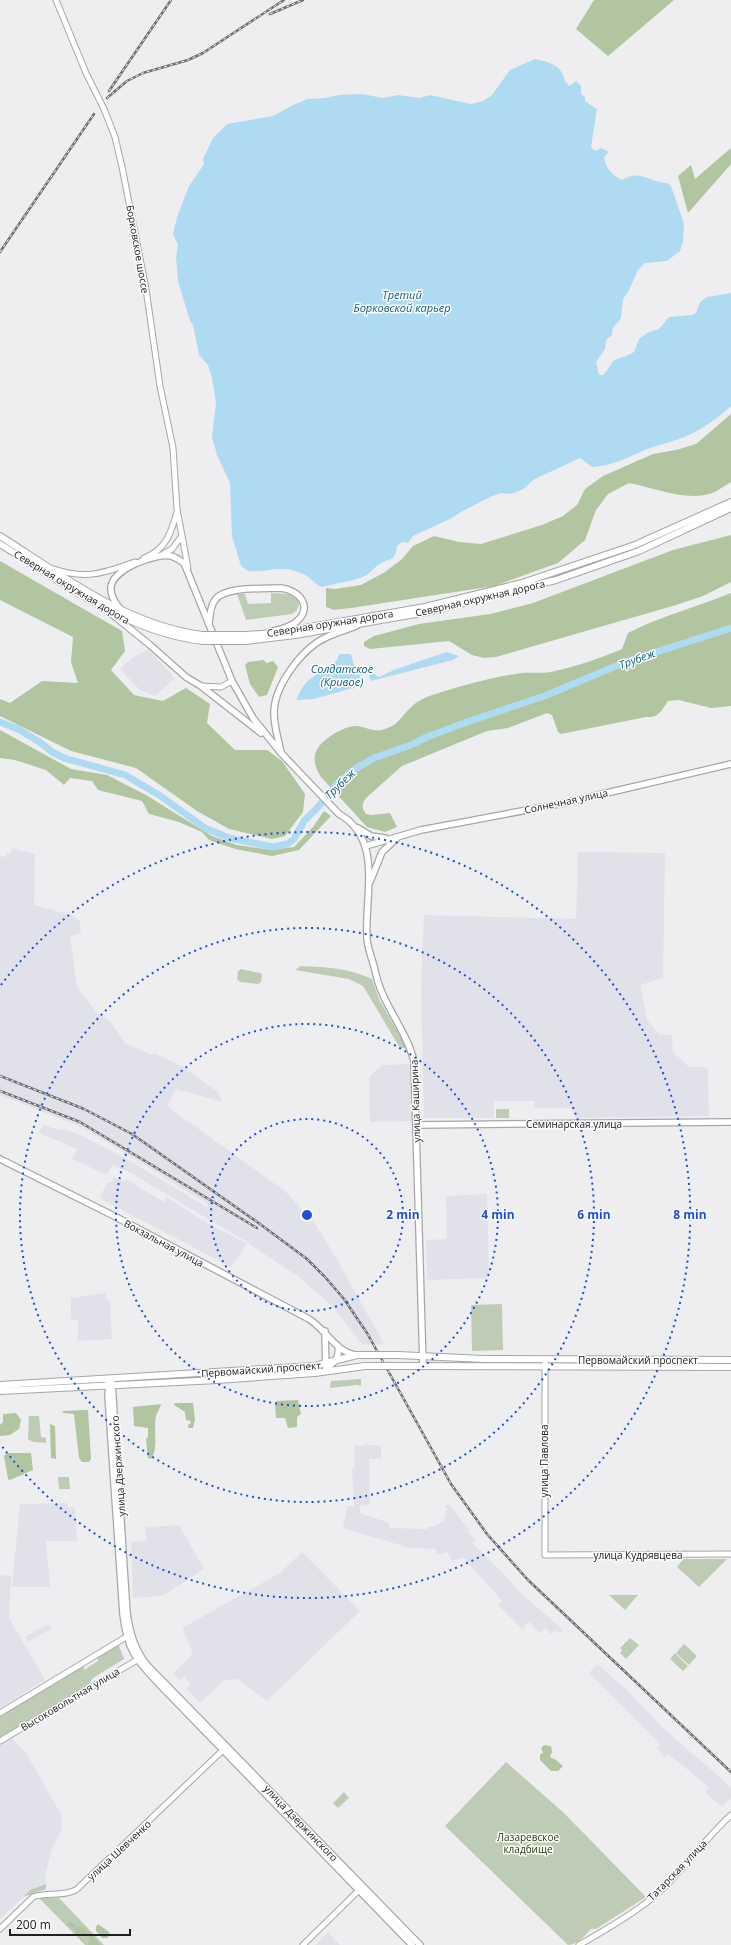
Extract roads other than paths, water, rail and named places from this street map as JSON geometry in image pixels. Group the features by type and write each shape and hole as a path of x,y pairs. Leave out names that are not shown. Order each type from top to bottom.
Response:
{"main road":[{"name":"Северная оружная дорога","path":"246,638 425,607 522,583 635,545 731,502"},
{"name":"Северная окружная дорога","path":"0,544 106,609 127,620 154,631 178,637 246,638 359,625 449,607 556,580 639,551 731,508"},
{"name":"Северная окружная дорога","path":"0,536 120,610 158,626 202,638"},
{"path":"120,610 112,596 111,586 113,580 124,569 155,558 171,556 184,563 188,568 232,681 253,718 266,736 339,814 351,820 361,830 371,836 377,838 392,838"},
{"path":"209,624 213,604 216,598 226,592 281,588 290,589 296,592 302,599 304,605 300,618 290,626 265,634"},
{"path":"106,609 120,623 150,645 186,677 201,686 266,736"},
{"path":"281,753 274,712 278,693 289,672 317,642 326,637 359,625"},
{"name":"Солнечная улица","path":"366,846 427,828 564,803 731,764"},
{"path":"351,820 360,833 366,846"},
{"name":"Солнечная улица","path":"368,888 382,852 400,836"},
{"name":"улица Каширина","path":"366,846 368,857 367,940 369,950 383,995 405,1035 414,1061 423,1366"},
{"name":"Семинарская улица","path":"416,1125 731,1122"},
{"name":"Вокзальная улица","path":"0,1159 114,1216 309,1319 325,1331 345,1352 357,1355"},
{"path":"325,1331 326,1367"},
{"path":"326,1344 330,1341 337,1344 338,1354 336,1360"},
{"name":"Первомайский проспект","path":"0,1385 217,1380 314,1373 336,1360 357,1355 545,1360 731,1360"},
{"name":"Первомайский проспект","path":"326,1367 731,1367"},
{"name":"Первомайский проспект","path":"0,1391 110,1382"},
{"name":"улица Дзержинского","path":"110,1382 128,1635 132,1653 139,1658 173,1695 361,1888 420,1945"},
{"name":"улица Дзержинского","path":"361,1888 412,1945"}],"street":[{"name":"Борковское шоссе","path":"56,0 86,73 104,108 115,137 146,289 160,386 173,448 178,509"},
{"path":"178,509 181,537 188,568"},
{"path":"48,567 68,574 91,576 147,557 164,545 173,527 178,509"},
{"path":"155,558 172,549 181,537"},
{"path":"201,686 221,687 232,681"},
{"path":"545,1360 546,1367"},
{"name":"улица Павлова","path":"545,1555 544,1404 546,1367"},
{"name":"улица Кудрявцева","path":"545,1555 731,1554"},
{"path":"0,1713 128,1635"},
{"name":"Высоковольтная улица","path":"0,1741 139,1658"},
{"name":"улица Шевченко","path":"0,1929 33,1897 40,1895 69,1894 76,1890 225,1748"},
{"name":"Татарская улица","path":"579,1945 650,1900 677,1873 713,1832 731,1815"},
{"path":"303,1945 361,1888"}],"water":[{"name":"Третий Борковской карьер","path":"535,59 555,65 561,71 566,83 570,86 576,81 581,86 581,94 585,97 585,101 597,109 591,147 595,151 601,148 609,152 604,157 606,165 612,174 622,180 632,176 641,176 670,185 684,224 683,242 680,251 667,261 645,263 638,270 628,292 623,299 621,318 613,328 612,335 606,340 605,349 596,362 599,375 603,375 615,360 634,352 639,339 647,333 659,329 669,317 692,315 696,313 700,302 707,297 731,293 731,406 705,426 691,434 647,449 620,461 592,467 580,458 533,480 525,488 517,492 510,494 501,493 490,497 452,518 413,536 408,543 402,542 397,546 394,557 378,565 367,575 360,578 322,587 304,574 294,570 280,569 248,571 241,566 232,536 230,483 217,455 212,437 216,403 212,378 208,365 199,355 193,325 190,321 178,281 176,257 178,245 173,234 177,217 189,186 204,164 203,159 213,138 227,124 273,116 308,99 362,94 383,98 398,95 420,98 430,95 471,104 483,101 492,95 510,70"},
{"path":"447,652 459,656 453,660 371,681 369,676 372,673 379,677 396,669"},
{"name":"Солдатское (Кривое)","path":"339,654 351,654 355,669 362,674 356,683 360,686 314,699 296,700 306,683 334,664"}],"waterway":[{"name":"Трубеж","path":"0,722 20,730 52,752 64,758 125,775 159,795 205,828 229,838 273,847 287,844 294,839 304,821 319,806 337,784 355,769 374,758 411,745 427,737 467,722 547,695 628,661 731,628"}],"railway":[{"path":"109,91 171,0"},
{"path":"107,98 127,81 143,73 188,60 203,53 284,0"},
{"path":"270,14 303,0"},
{"path":"0,252 94,114"},
{"path":"0,1076 84,1109 132,1134 307,1259 344,1299 367,1333 451,1484 487,1534 528,1580 731,1772"},
{"path":"0,1091 80,1122 257,1228"}],"park label":[{"name":"Лазаревское кладбище","path":"528,1842"}]}
